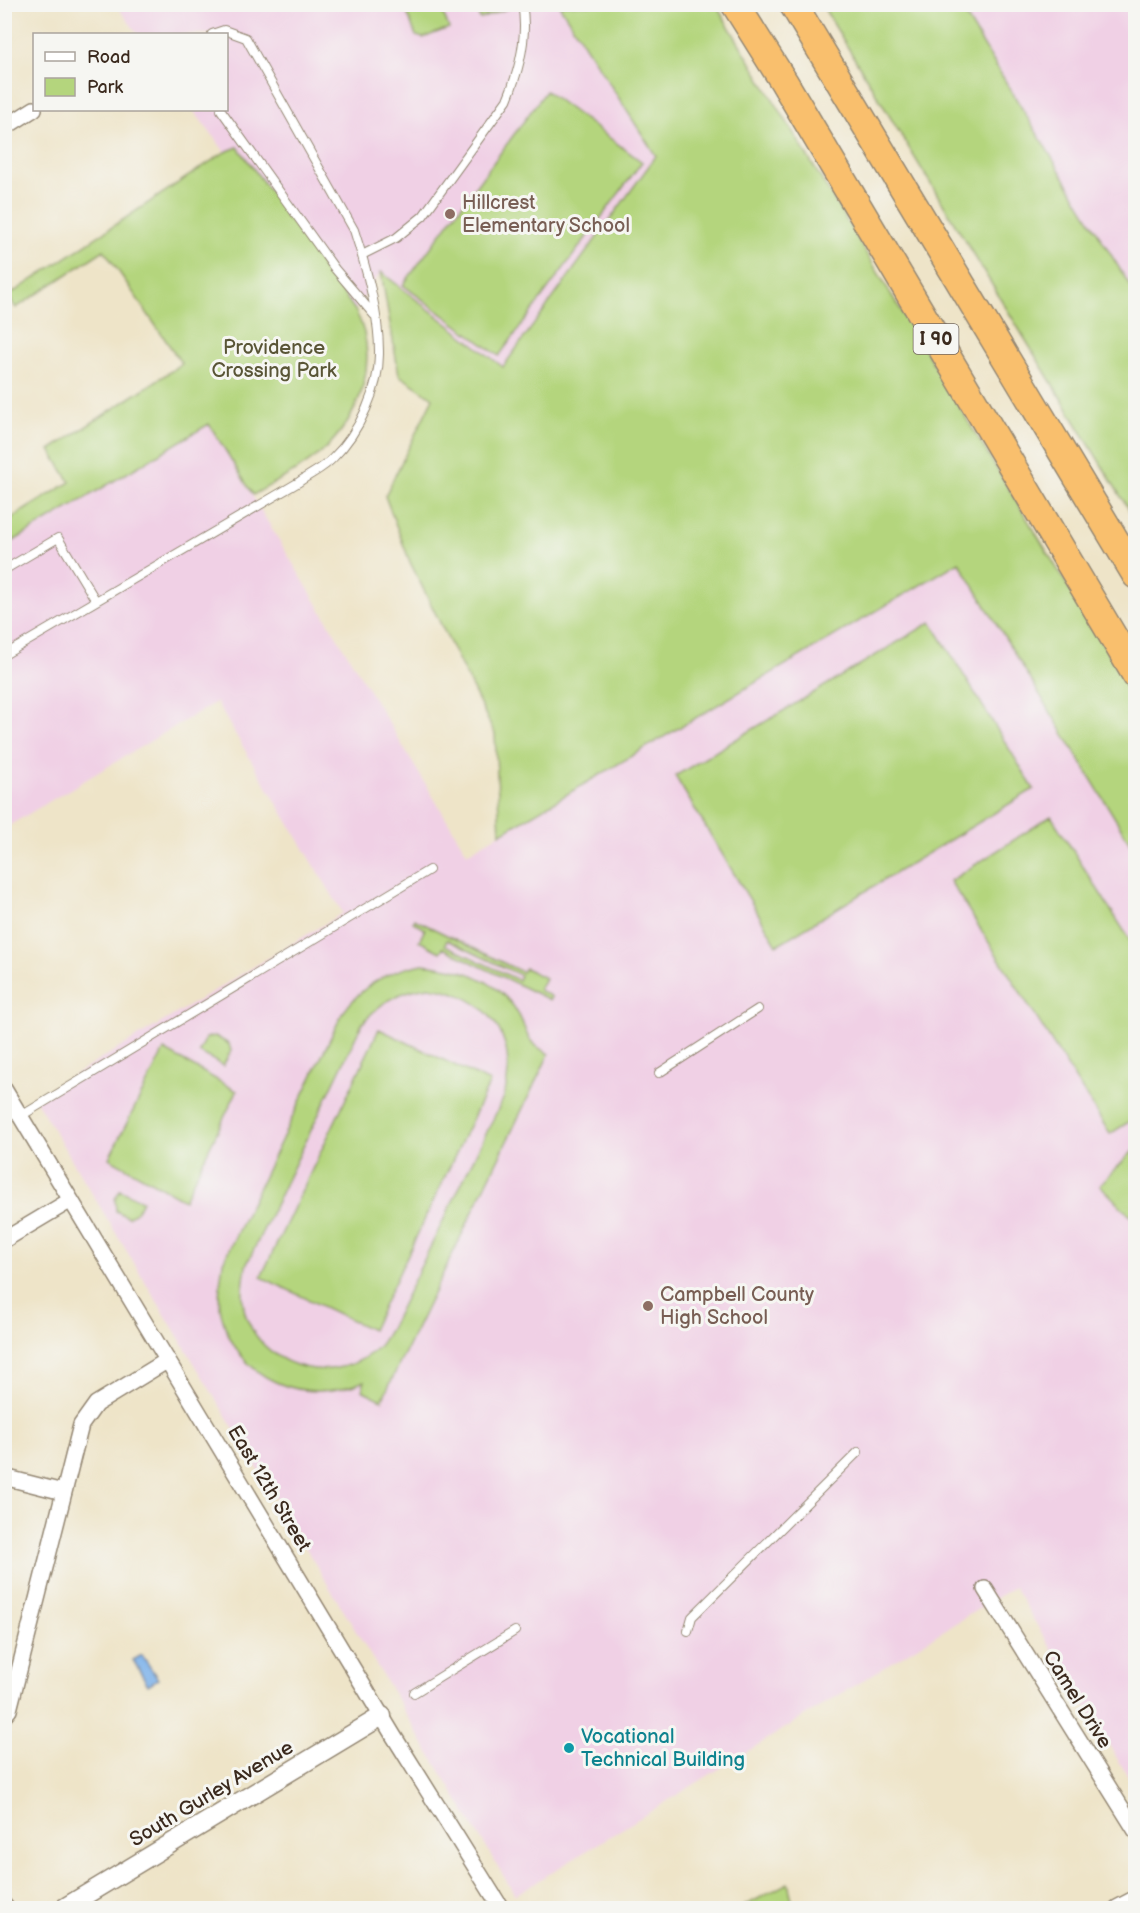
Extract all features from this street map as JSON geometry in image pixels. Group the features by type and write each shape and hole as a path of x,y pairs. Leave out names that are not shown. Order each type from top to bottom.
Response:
{"highway":[{"name":"I 90","path":"735,4 784,82 1136,675"},
{"name":"I 90","path":"793,4 1136,575"},
{"name":"I 90","path":"1078,481 1136,568"},
{"name":"I 90","path":"1109,632 1136,682"}],"street":[{"path":"4,128 33,110"},
{"name":"East 12th Street","path":"4,1089 382,1716 501,1908"},
{"path":"4,1240 71,1200"},
{"path":"4,1716 9,1710 81,1425 96,1404 168,1360"},
{"path":"4,1477 63,1492"},
{"name":"Camel Drive","path":"985,1589 1136,1831"},
{"name":"South Gurley Avenue","path":"64,1908 382,1716"},
{"path":"1117,1908 1136,1898"}],"lane":[{"path":"362,255 396,238 423,216 507,100 516,78 525,20 522,4"},
{"path":"4,655 333,459 358,425 373,389 380,352 362,255 354,230 246,38 224,30 215,33"},
{"path":"222,111 335,269 375,316"},
{"path":"4,570 58,538 96,601"},
{"path":"21,1116 429,870"},
{"path":"659,1073 758,1009"},
{"path":"688,1631 692,1617 858,1452"},
{"path":"414,1693 516,1631"}],"shaded area":[{"name":"Hillcrest Elementary School","path":"116,5 559,5 656,156 503,368 381,272 355,310 238,147 225,152 194,111 228,111 228,33 137,33"},
{"path":"959,5 1135,5 1135,294"},
{"name":"Campbell County High School","path":"209,424 467,853 960,562 1135,851 1135,1788 1014,1587 515,1895 35,1099 343,913 216,702 5,828 4,546"}],"green space":[{"path":"404,5 440,5 449,28 423,38 416,36"},
{"path":"474,5 510,5 511,7 480,19"},
{"path":"559,5 716,5 1135,697 1135,851 959,562 500,834 495,734 410,562 385,496 433,398 399,375 381,272 503,367 656,156"},
{"path":"822,5 959,5 1135,294 1135,520"},
{"path":"546,91 642,162 499,356 403,285"},
{"name":"Providence Crossing Park","path":"238,147 355,310 366,346 367,364 364,382 350,417 340,433 319,454 253,495 209,424 12,542 5,528 5,522 70,482 50,450 182,364 104,250 16,308 8,296 225,152"},
{"path":"931,622 1034,789 777,945 675,776"},
{"path":"1051,816 1135,948 1135,1118 1110,1134 950,881"},
{"path":"414,919 522,972 525,968 545,978 539,990 552,997 550,1000 443,948 440,952 419,941 425,929 413,922","holes":["447,940 520,975 518,980 445,945"]},
{"path":"423,964 449,968 485,981 505,996 519,1015 529,1038 549,1054 382,1400 362,1390 365,1381 342,1388 319,1391 297,1389 276,1382 258,1371 242,1356 229,1337 219,1300 223,1262 342,1014 358,995 377,980","holes":["429,987 468,999 495,1022 503,1038 507,1056 508,1075 504,1097 390,1329 379,1346 361,1360 343,1367 305,1368 287,1362 271,1352 258,1338 245,1314 243,1287 246,1266 362,1024 376,1009 400,994"]},
{"path":"379,1029 490,1082 372,1330 261,1277"},
{"path":"215,1036 229,1044 231,1051 223,1066 199,1052 206,1038"},
{"path":"164,1050 237,1091 184,1200 109,1158"},
{"path":"1135,1149 1135,1221 1100,1185"},
{"path":"120,1190 142,1201 137,1211 128,1217 116,1211 115,1199"},
{"path":"788,1883 794,1908 745,1908 744,1906"}],"water":[{"path":"142,1655 158,1679 148,1685 133,1660"}],"place":[{"name":"Hillcrest Elementary School","path":"450,214"},
{"name":"Campbell County High School","path":"648,1306"},
{"name":"Vocational Technical Building","path":"569,1748"}]}
